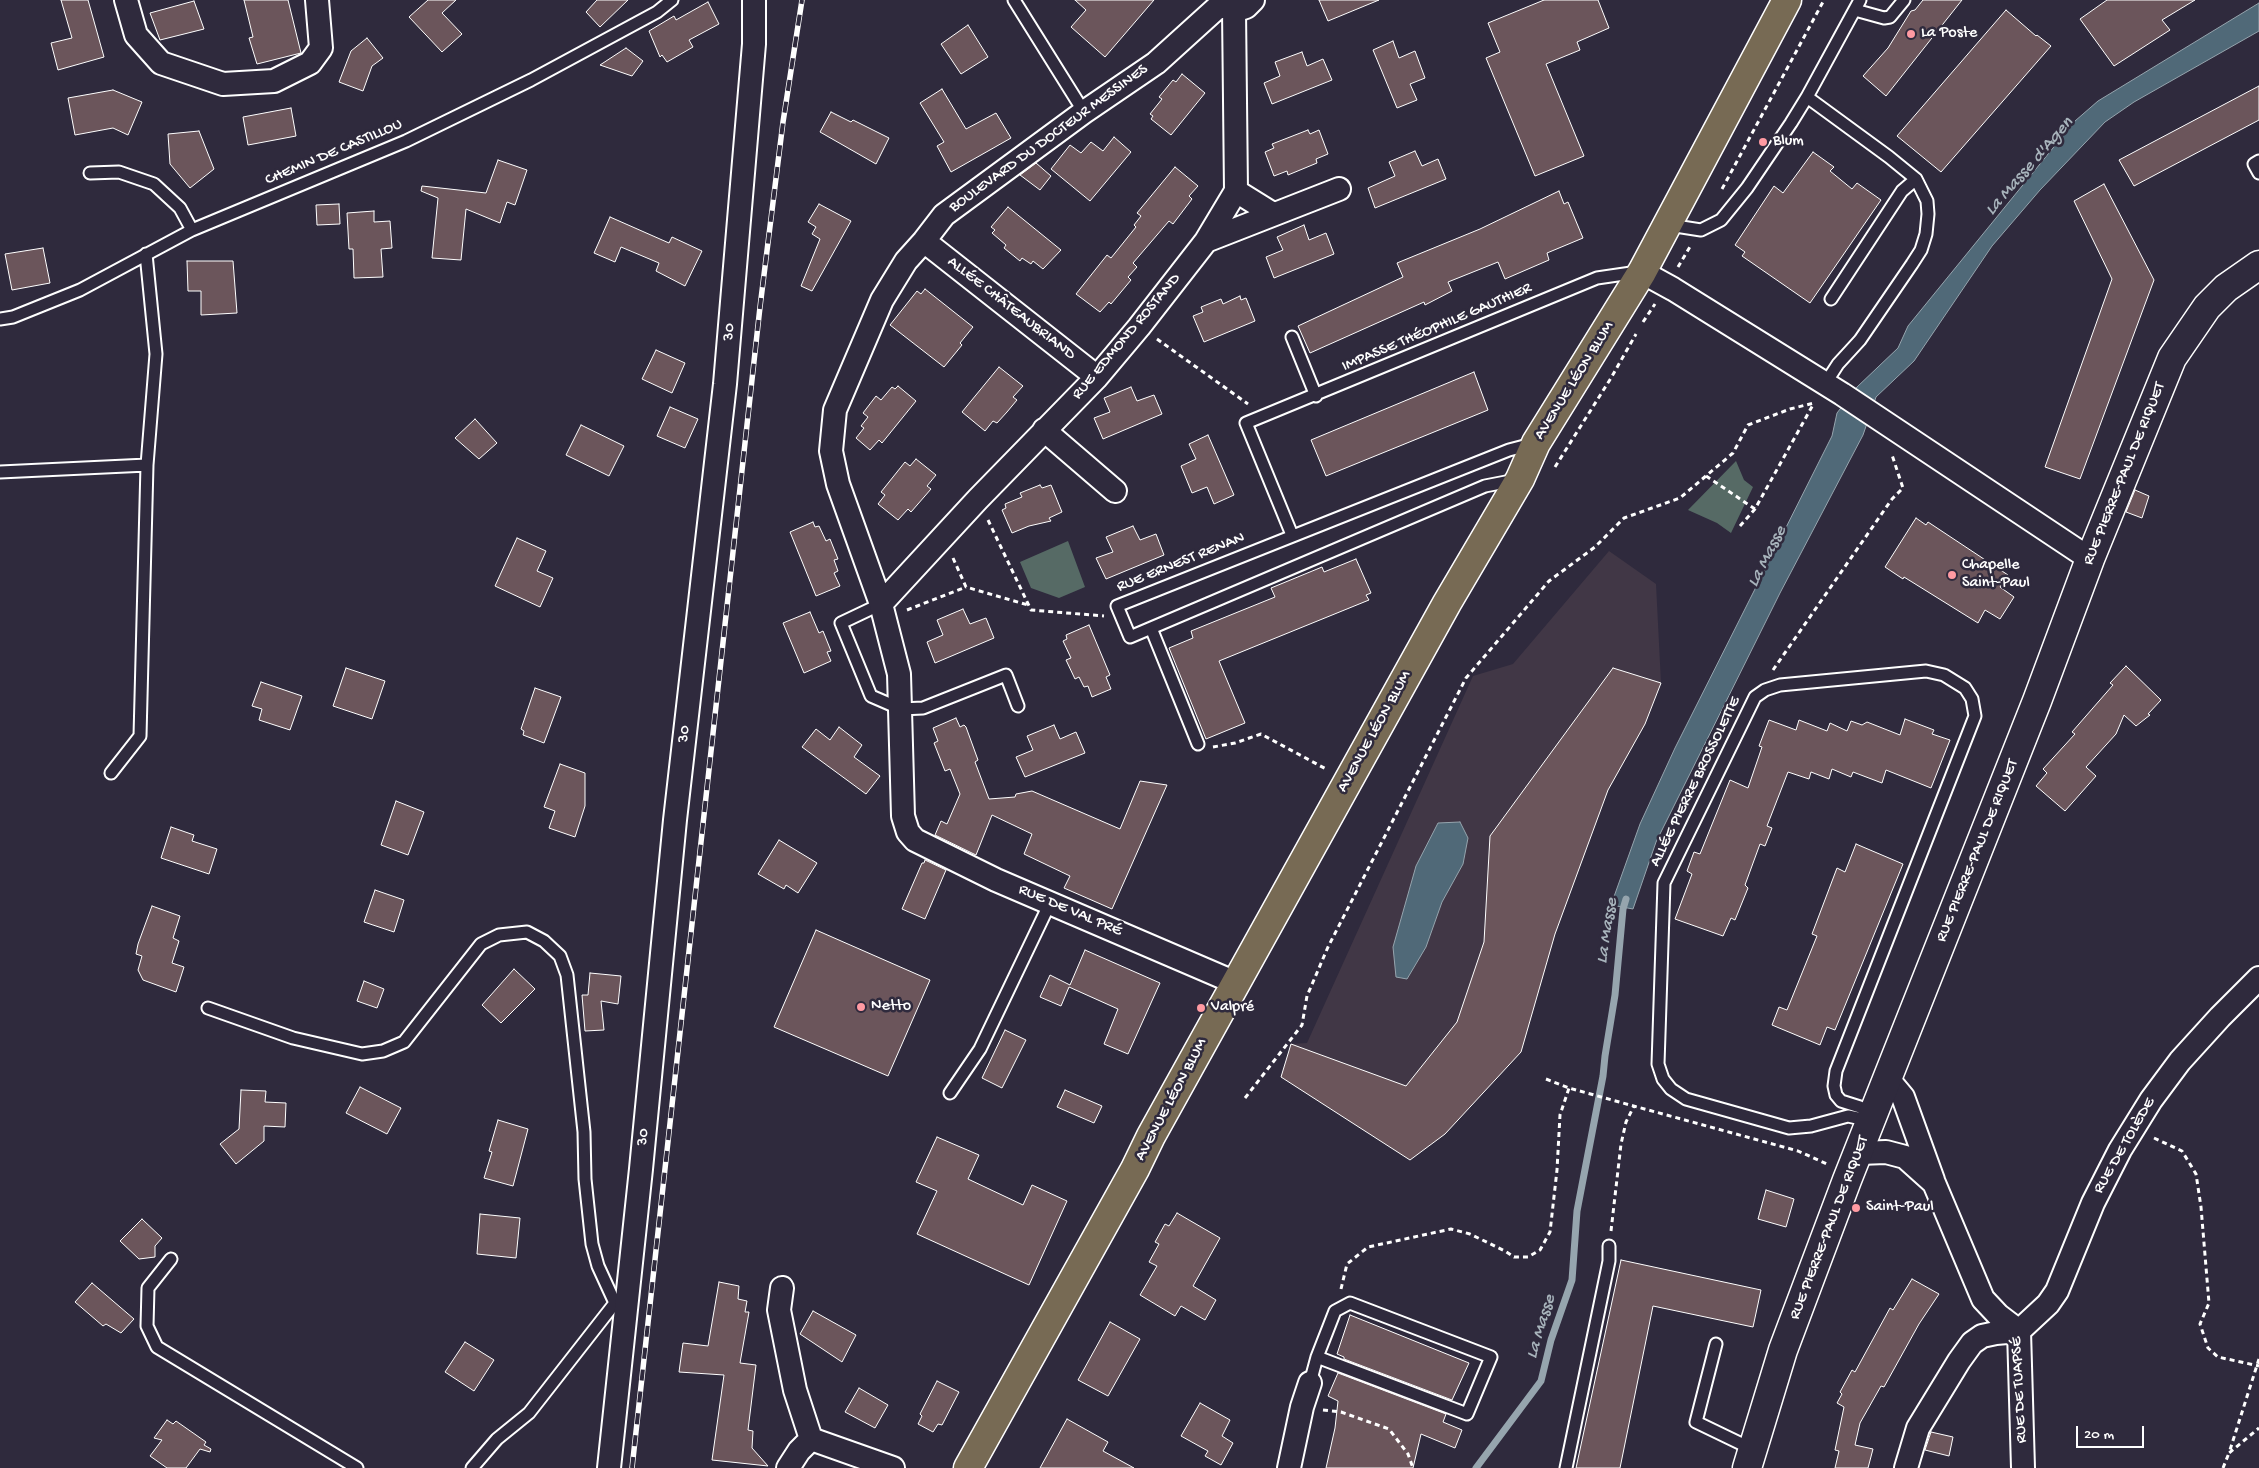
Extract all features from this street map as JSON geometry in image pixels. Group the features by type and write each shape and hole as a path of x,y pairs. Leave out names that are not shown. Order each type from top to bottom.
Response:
{"main road":[{"name":"AVENUE LÉON BLUM","path":"968,1468 1135,1169 1151,1136 1446,603 1520,479 1536,443 1642,272 1787,0"}],"street":[{"path":"126,0 136,35 161,63 223,84 274,81 310,63 321,48 317,0"},
{"name":"30","path":"608,1468 620,1305 641,1169 675,820 725,384 754,44 754,0"},
{"path":"1231,4 1236,191 1273,214"},
{"name":"BOULEVARD DU DOCTEUR MESSINES","path":"908,832 904,816 899,674 888,598 838,484 831,451 832,430 836,410 882,300 906,261 944,215 1084,112 1156,63 1231,4"},
{"path":"1206,241 1339,188"},
{"name":"RUE EDMOND ROSTAND","path":"888,598 943,536 1097,377 1139,327 1206,241 1236,191"},
{"name":"ALLÉE CHÂTEAUBRIAND","path":"924,241 1097,377"},
{"name":"RUE PIERRE-PAUL DE RIQUET","path":"1750,1458 1783,1350 1847,1180 2037,701 2090,559 2172,358 2207,307 2226,288 2259,265"},
{"path":"1642,272 1673,289 1827,394 1889,426 2090,559"},
{"path":"1044,430 1115,491"},
{"name":"RUE DE VAL PRÉ","path":"908,832 915,840 996,880 1236,983"},
{"name":"RUE DE TOLÈDE","path":"2019,1331 2048,1304 2057,1291 2093,1203 2133,1128 2180,1061 2259,978"},
{"path":"1888,1079 1903,1097 1934,1183"},
{"name":"RUE DE TUAPSÉ","path":"1859,1153 1886,1152 1905,1157 1934,1183 1983,1299 1998,1315 2019,1331 2023,1468"},
{"path":"782,1288 779,1310 795,1390 811,1439"},
{"path":"1906,1468 1918,1428 1972,1343 1982,1336 1996,1332 2019,1331"},
{"path":"1289,1468 1302,1408 1310,1383"},
{"path":"788,1468 799,1451 811,1439"},
{"path":"811,1439 893,1468"}],"lane":[{"name":"CHEMIN DE CASTILLOU","path":"0,319 13,316 80,290 192,230 406,141 531,80 650,16 672,0"},
{"path":"1014,0 1084,112"},
{"path":"1668,224 1700,230 1721,220 1730,211 1764,163 1807,97 1858,5 1884,18 1890,17 1904,0"},
{"path":"1807,97 1916,179 1927,201 1928,214 1926,234 1921,250 1860,340 1838,364 1827,394"},
{"path":"2259,161 2254,164 2259,173"},
{"path":"90,173 119,172 154,184 180,208 192,230"},
{"path":"1831,299 1902,191 1916,179"},
{"path":"111,773 140,736 147,465 156,354 146,254"},
{"name":"IMPASSE THÉOPHILE GAUTHIER","path":"1292,535 1246,423 1316,396 1596,278 1642,272"},
{"path":"1292,337 1316,396"},
{"name":"RUE ERNEST RENAN","path":"1520,479 1485,486 1130,637 1117,606 1509,450 1536,443"},
{"path":"0,472 147,465"},
{"path":"888,598 841,623 870,696 901,709 923,708 1006,675 1018,706"},
{"path":"1151,628 1198,744"},
{"name":"ALLÉE PIERRE BROSSOLETTE","path":"1860,1107 1841,1101 1836,1095 1834,1086 1836,1071 1975,716 1972,699 1965,688 1944,675 1926,671 1780,685 1764,690 1755,697 1664,883 1658,1064 1663,1079 1671,1090 1686,1099 1788,1128 1810,1126 1848,1116 1862,1119"},
{"path":"950,1093 980,1049 1050,903"},
{"path":"208,1008 293,1038 362,1054 383,1051 404,1042 481,944 499,936 527,932 544,941 560,956 567,974 584,1132 585,1179 592,1244 598,1266 620,1305 529,1413 498,1439 472,1468"},
{"path":"1566,1468 1609,1261 1609,1246"},
{"path":"171,1259 148,1288 147,1326 157,1346 356,1468"},
{"path":"1310,1383 1317,1357 1335,1311 1350,1303 1491,1356 1467,1414 1317,1357"},
{"path":"1716,1344 1696,1422 1750,1458"}],"path":[{"path":"1139,327 1264,416"},
{"path":"1245,1098 1302,1025 1306,996 1328,947 1466,678 1549,581 1595,547 1624,518 1680,498 1732,452 1748,425 1827,394"},
{"path":"1740,526 1755,509 1827,394"},
{"path":"1764,690 1766,680 1835,578 1892,499 1903,488 1890,448 1889,426"},
{"path":"1706,476 1755,509"},
{"path":"978,499 1031,610 1122,618"},
{"path":"943,536 966,587"},
{"path":"888,598 908,611 966,587 1029,606"},
{"path":"1198,744 1209,748 1235,743 1262,734 1348,781"},
{"path":"1546,1079 1569,1088 1798,1151 1825,1163"},
{"path":"1335,1311 1347,1264 1368,1247 1451,1229 1470,1234 1514,1257 1528,1257 1540,1250 1550,1232 1557,1170 1560,1115 1569,1088"},
{"path":"1609,1246 1621,1144 1632,1106"},
{"path":"2133,1128 2182,1151 2196,1174 2201,1207 2209,1303 2200,1324 2208,1348 2218,1357 2259,1366"},
{"path":"2223,1468 2259,1366 2259,1359"},
{"path":"1302,1408 1341,1412 1390,1429 1408,1454 1413,1468"},
{"path":"2229,1453 2259,1428"}],"shaded area":[{"path":"1609,551 1656,584 1661,683 1645,725 1608,791 1555,934 1521,1052 1445,1134 1410,1160 1281,1077 1291,1044 1307,1043 1473,676 1513,664"}],"green space":[{"path":"1736,461 1744,480 1753,487 1731,533 1717,523 1688,510"},
{"path":"1068,541 1085,587 1059,598 1031,588 1020,562"}],"water":[{"path":"2259,3 2259,31 2134,102 2105,122 2040,190 1992,246 1914,361 1876,397 1863,435 1780,593 1656,842 1633,909 1611,905 1640,824 1675,748 1832,436 1837,413 1857,387 1898,348 1908,326 2075,121 2098,101"},
{"path":"1460,822 1468,838 1463,864 1442,902 1426,947 1407,979 1396,977 1393,947 1416,866 1438,823"}],"building":[{"path":"61,0 88,0 104,57 58,70 51,43 72,38"},
{"path":"244,0 288,0 301,53 257,64 249,38 253,37"},
{"path":"428,0 456,0 442,13 462,34 442,52 409,17"},
{"path":"597,0 628,0 600,27 586,12"},
{"path":"1075,0 1154,0 1105,57 1071,27 1086,10"},
{"path":"1319,0 1379,0 1328,21"},
{"path":"1544,0 1598,0 1609,28 1577,42 1580,50 1546,64 1584,156 1535,176 1486,58 1500,52 1488,23"},
{"path":"1923,0 1962,0 1886,96 1863,76 1888,48 1911,11 1915,10"},
{"path":"2107,0 2195,0 2162,20 2170,30 2114,66 2080,19"},
{"path":"194,1 204,29 160,40 150,13"},
{"path":"708,2 719,24 689,40 693,47 667,62 662,55 660,57 649,31 674,16 676,20"},
{"path":"2006,10 2036,36 2051,46 1941,172 1897,136"},
{"path":"968,25 988,57 961,74 941,44"},
{"path":"367,38 383,58 372,66 363,91 339,82 351,51"},
{"path":"1393,41 1399,58 1415,51 1425,78 1410,84 1417,100 1397,108 1373,50"},
{"path":"626,48 643,61 632,76 600,65"},
{"path":"1302,52 1307,66 1323,59 1332,80 1272,104 1264,83 1280,76 1275,62"},
{"path":"1182,74 1205,93 1171,135 1151,119 1153,116 1150,114 1162,99 1159,97 1173,80 1176,82"},
{"path":"2259,86 2259,120 2134,186 2119,160"},
{"path":"942,89 966,129 996,113 1011,138 951,172 937,146 944,142 920,103"},
{"path":"113,90 142,102 128,135 113,128 75,135 68,98"},
{"path":"291,108 296,136 248,145 243,117"},
{"path":"831,112 851,122 853,120 889,138 876,164 820,132"},
{"path":"1308,130 1310,134 1319,130 1328,154 1316,159 1317,163 1288,175 1287,171 1274,176 1265,152 1274,148 1272,144"},
{"path":"199,131 214,169 190,188 170,164 168,134"},
{"path":"1114,137 1131,152 1090,201 1051,169 1070,145 1081,153 1091,142 1103,151"},
{"path":"1415,151 1422,166 1438,159 1446,179 1375,208 1368,188 1395,176 1389,162"},
{"path":"1813,152 1834,167 1830,171 1852,189 1857,183 1881,200 1810,303 1742,256 1745,252 1735,245 1774,186 1783,193"},
{"path":"498,160 527,170 515,205 507,202 500,223 466,209 461,260 432,258 438,198 421,191 422,186 486,193"},
{"path":"1036,163 1051,176 1040,190 1020,175"},
{"path":"1175,167 1198,186 1189,196 1192,199 1173,224 1169,221 1133,263 1137,267 1128,277 1131,280 1111,304 1109,302 1100,312 1076,294 1107,255 1111,258 1136,227 1134,225 1141,216 1137,213"},
{"path":"2104,184 2154,280 2080,479 2045,467 2112,279 2074,201"},
{"path":"1559,191 1564,204 1568,202 1583,238 1547,253 1549,260 1505,279 1498,262 1448,282 1452,291 1425,305 1424,302 1310,353 1298,326 1403,277 1397,263 1480,229"},
{"path":"339,204 340,224 317,225 316,205"},
{"path":"819,204 851,221 812,291 801,286 820,239 812,234 816,227 808,222"},
{"path":"1008,207 1061,250 1043,269 1033,261 1031,264 1022,258 1020,261 1004,248 1006,245 992,233 995,230 991,227"},
{"path":"374,211 374,222 390,221 392,248 381,249 383,277 354,278 353,249 349,249 347,213"},
{"path":"610,217 669,243 672,237 702,251 685,286 656,271 659,263 621,247 615,262 594,253"},
{"path":"1304,225 1309,240 1326,233 1334,254 1274,278 1266,257 1283,250 1277,237"},
{"path":"43,248 50,283 12,290 5,254"},
{"path":"187,261 233,261 237,313 201,315 201,291 188,291"},
{"path":"925,289 973,327 960,343 962,345 944,367 890,325 917,291 921,294"},
{"path":"1240,296 1241,300 1246,298 1255,321 1204,342 1193,316 1203,312 1201,307 1221,299 1223,304"},
{"path":"656,350 685,363 672,393 642,379"},
{"path":"999,367 1023,386 1013,397 1017,400 1007,412 997,423 993,421 985,431 962,412"},
{"path":"1474,372 1488,410 1326,476 1311,440"},
{"path":"898,386 916,401 882,443 879,440 870,450 856,438 864,428 861,426 868,417 863,413 876,396 881,400 892,387 895,389"},
{"path":"1131,387 1137,401 1154,395 1162,414 1103,439 1094,418 1110,412 1104,398"},
{"path":"670,407 698,419 685,448 657,436"},
{"path":"475,419 497,443 479,459 455,438"},
{"path":"581,425 624,446 609,476 566,455"},
{"path":"1208,435 1234,495 1214,504 1207,487 1192,493 1181,466 1196,459 1189,444"},
{"path":"916,459 936,475 927,486 931,489 911,512 908,509 898,520 878,504 885,495 881,492 905,462 910,466"},
{"path":"1040,485 1042,488 1051,485 1062,512 1049,518 1051,521 1029,526 1012,533 1002,510 1006,508 1005,504 1022,497 1020,493"},
{"path":"2135,490 2149,496 2142,518 2126,512"},
{"name":"Chapelle Saint-Paul","path":"1916,518 1926,525 1928,522 2008,575 2000,587 2014,597 2000,619 1985,610 1978,623 1885,567"},
{"path":"813,522 815,527 819,526 826,541 830,539 838,559 834,560 838,571 834,573 840,586 816,596 790,532"},
{"path":"1133,526 1140,540 1156,534 1164,555 1106,579 1096,558 1113,552 1106,537"},
{"path":"517,538 546,551 537,571 553,578 540,607 495,586"},
{"path":"1356,559 1371,593 1366,595 1369,600 1219,661 1245,723 1206,739 1169,648 1193,638 1191,631 1275,597 1271,588 1322,567 1324,572"},
{"path":"963,609 970,624 986,618 994,638 935,663 927,642 943,635 937,620"},
{"path":"810,612 819,633 823,631 831,651 827,652 831,661 804,673 783,623"},
{"path":"1089,625 1110,675 1106,677 1111,689 1092,697 1088,686 1084,687 1079,677 1075,679 1066,660 1071,658 1063,641 1067,639 1066,635"},
{"path":"2126,666 2161,700 2148,714 2150,715 2136,726 2124,715 2116,734 2086,767 2096,776 2065,811 2036,786 2047,773 2043,769 2075,734 2072,732 2113,685 2110,683"},
{"path":"346,668 385,681 372,719 333,706"},
{"path":"1613,668 1661,683 1645,724 1608,790 1555,934 1521,1052 1445,1134 1410,1160 1281,1077 1291,1044 1406,1086 1457,1022 1484,942 1490,836"},
{"path":"261,682 302,696 290,730 259,720 262,709 252,706"},
{"path":"535,688 561,697 544,743 523,735 524,731 521,729"},
{"path":"956,718 960,727 964,725 966,727 978,760 975,762 989,799 1015,797 1016,794 1032,791 1120,829 1140,781 1167,785 1112,909 1064,888 1070,876 1024,854 1032,834 992,815 976,855 935,835 941,821 947,824 960,794 950,769 945,771 934,743 938,741 933,728"},
{"path":"1905,719 1934,730 1932,734 1950,740 1931,788 1886,770 1882,783 1853,772 1851,777 1832,769 1829,779 1811,772 1809,779 1788,772 1767,826 1772,828 1765,846 1760,844 1745,885 1748,888 1735,920 1731,918 1723,936 1675,919 1692,874 1687,871 1694,852 1700,854 1730,780 1748,788 1762,747 1759,746 1769,720 1796,730 1799,720 1827,731 1830,723 1847,731 1851,721 1862,725 1867,722 1900,735"},
{"path":"1054,725 1060,739 1076,732 1085,753 1025,777 1016,757 1033,750 1027,736"},
{"path":"839,727 862,745 854,757 880,776 866,794 802,747 816,729 830,740"},
{"path":"560,764 585,773 585,806 575,837 549,828 555,811 544,807"},
{"path":"396,801 424,812 408,855 381,845"},
{"path":"171,827 194,835 192,841 217,849 209,874 161,858"},
{"path":"779,840 817,863 798,893 786,885 784,889 758,874"},
{"path":"1856,844 1903,864 1835,1030 1827,1027 1820,1045 1772,1025 1779,1007 1787,1010 1817,936 1812,934 1837,868 1845,872"},
{"path":"925,860 946,870 925,919 902,909"},
{"path":"375,890 404,900 394,932 364,922"},
{"path":"152,906 180,916 173,938 179,941 172,963 184,967 176,992 143,980 138,970 142,956 136,954 138,944"},
{"path":"816,930 930,980 888,1076 774,1027"},
{"path":"1085,950 1160,983 1128,1054 1104,1044 1118,1009 1069,987 1061,1006 1040,997 1050,975 1070,985"},
{"path":"514,969 535,989 501,1023 482,1005"},
{"path":"590,973 621,976 618,1004 601,1001 604,1030 585,1031 582,995 588,995"},
{"path":"364,981 384,989 377,1008 357,1001"},
{"path":"1005,1030 1026,1040 1002,1088 982,1078"},
{"path":"360,1087 401,1108 387,1134 346,1113"},
{"path":"241,1090 266,1091 265,1102 286,1103 285,1127 264,1126 264,1141 236,1164 220,1144 239,1129"},
{"path":"1065,1090 1102,1106 1094,1123 1057,1107"},
{"path":"498,1120 528,1129 513,1186 484,1178 492,1152 489,1151"},
{"path":"937,1137 979,1155 968,1179 1023,1205 1032,1185 1067,1201 1029,1285 917,1234 937,1191 916,1182"},
{"path":"1766,1190 1794,1199 1786,1227 1758,1219"},
{"path":"1177,1213 1220,1238 1193,1286 1216,1300 1205,1320 1181,1306 1175,1316 1140,1295 1157,1266 1149,1262 1159,1244 1155,1242 1165,1224 1169,1226"},
{"path":"480,1214 520,1218 516,1258 477,1254"},
{"path":"142,1219 162,1238 155,1246 155,1257 139,1259 120,1241"},
{"path":"1621,1260 1761,1290 1753,1327 1653,1306 1620,1468 1576,1468"},
{"path":"1912,1279 1939,1294 1919,1324 1884,1387 1881,1386 1860,1423 1855,1445 1873,1449 1868,1468 1835,1468 1839,1451 1835,1450 1844,1407 1837,1403 1842,1394 1840,1392 1852,1370 1855,1372 1890,1308 1893,1310"},
{"path":"719,1282 739,1286 738,1299 747,1301 745,1312 749,1312 740,1363 756,1365 748,1430 753,1431 752,1448 768,1466 712,1460 724,1375 679,1372 683,1343 708,1346"},
{"path":"92,1283 134,1319 121,1333 106,1324 103,1326 75,1302"},
{"path":"813,1311 856,1335 842,1362 800,1334"},
{"path":"1350,1315 1469,1363 1452,1400 1344,1359 1344,1357 1337,1354"},
{"path":"1110,1322 1140,1339 1108,1396 1078,1380"},
{"path":"465,1342 494,1360 474,1391 445,1372"},
{"path":"1338,1373 1446,1414 1443,1422 1462,1430 1455,1448 1421,1434 1413,1468 1326,1468 1335,1428 1338,1401 1328,1396"},
{"path":"937,1381 959,1392 942,1425 938,1424 933,1432 918,1424 922,1416 920,1414"},
{"path":"859,1388 888,1405 875,1428 845,1412"},
{"path":"1200,1403 1230,1420 1222,1436 1233,1443 1221,1465 1205,1456 1208,1451 1181,1436"},
{"path":"1067,1419 1108,1442 1103,1451 1134,1468 1040,1468"},
{"path":"167,1420 173,1424 176,1421 206,1442 204,1445 211,1449 210,1452 200,1449 186,1468 167,1468 150,1456 162,1440 154,1438"},
{"path":"1931,1432 1953,1437 1949,1456 1925,1450"}],"waterway":[{"name":"La Masse","path":"1476,1468 1541,1381 1551,1340 1572,1280 1577,1211 1603,1076 1615,995 1623,909 1626,899"}],"railway":[{"path":"632,1468 760,307 783,122 802,0"}],"place":[{"name":"La Poste","path":"1911,34"},
{"name":"Blum","path":"1763,142"},
{"name":"Chapelle Saint-Paul","path":"1952,575"},
{"name":"Netto","path":"861,1007"},
{"name":"Valpré","path":"1201,1008"},
{"name":"Saint-Paul","path":"1856,1208"}],"water label":[{"name":"La Masse d'Agen","path":"2030,167"}]}
